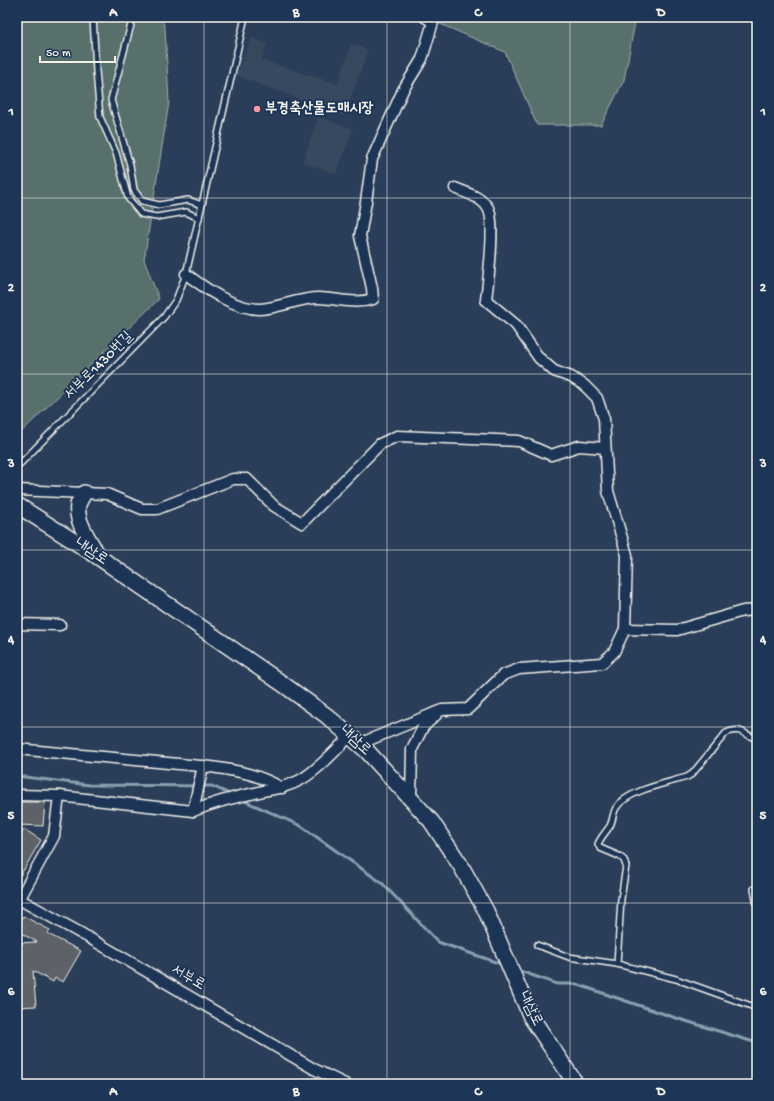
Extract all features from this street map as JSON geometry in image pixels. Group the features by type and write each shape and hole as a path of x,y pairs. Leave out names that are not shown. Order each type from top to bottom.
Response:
{"main road":[{"path":"84,493 78,505 78,514 84,534 99,557"},
{"name":"내삼로","path":"17,505 99,557 327,716 355,740 411,798 431,820 461,866 486,911 531,1018 576,1084"}],"street":[{"path":"186,274 210,292 241,305 260,309 317,298 363,302 373,299 372,288 360,236 372,159 403,90 422,59 434,22 425,17"},
{"path":"17,795 59,796 194,808 282,788 302,779 320,764 355,740 442,710 468,709 504,676 519,669 602,663 614,652 625,629 627,555 608,491 604,419 596,398 584,386 571,377 554,372 539,358 516,325 486,300 492,224 489,209 479,198 455,188"},
{"path":"17,490 107,494 142,509 157,509 233,479 247,479 274,506 302,523 380,444 397,436 519,441 551,455 579,446 605,448"},
{"path":"625,629 677,630 743,611 757,610"},
{"path":"17,624 60,625"},
{"path":"411,798 412,749 423,727 442,710"},
{"path":"17,749 203,766 242,772 266,779 282,788"},
{"path":"194,808 203,766"},
{"path":"18,899 54,836 59,796"},
{"name":"서부로","path":"18,899 84,935 314,1069 345,1084"}],"lane":[{"path":"93,17 100,117 116,154 128,198 141,214 156,216 186,212 199,218"},
{"path":"133,17 111,100 130,165 134,190 142,201 159,205 188,200 202,205"},
{"name":"서부로1430번길","path":"17,467 164,317 176,300 186,274 245,17"},
{"path":"617,964 621,899 626,866 624,860 619,856 600,848 598,844 600,838 612,821 616,808 628,797 641,790 684,778 692,774 726,733 732,730 739,730 757,739"},
{"path":"754,889 757,906"},
{"path":"537,945 569,957 617,964 676,979 757,1008"}],"shaded area":[{"path":"252,38 267,44 261,60 338,84 351,44 368,50 344,116 236,75"},
{"path":"318,117 353,129 336,174 303,162"}],"green space":[{"path":"17,17 161,17 165,28 169,102 144,260 159,299 17,436"},
{"path":"440,17 636,17 624,80 601,125 537,125 505,52 438,23"}],"building":[{"path":"17,802 45,802 43,826 17,825"},
{"path":"24,829 41,840 17,881 17,841"},
{"path":"23,916 50,930 48,934 81,951 63,982 55,978 53,982 33,971 36,1006 17,1007 17,943 37,942 17,931 17,927"}],"waterway":[{"path":"17,776 89,785 212,786 232,795"},
{"path":"240,799 301,826 382,883 438,942 504,965"},
{"path":"517,970 557,984 576,984 676,1018 757,1043"}],"place":[{"name":"부경축산물도매시장","path":"257,109"}]}
